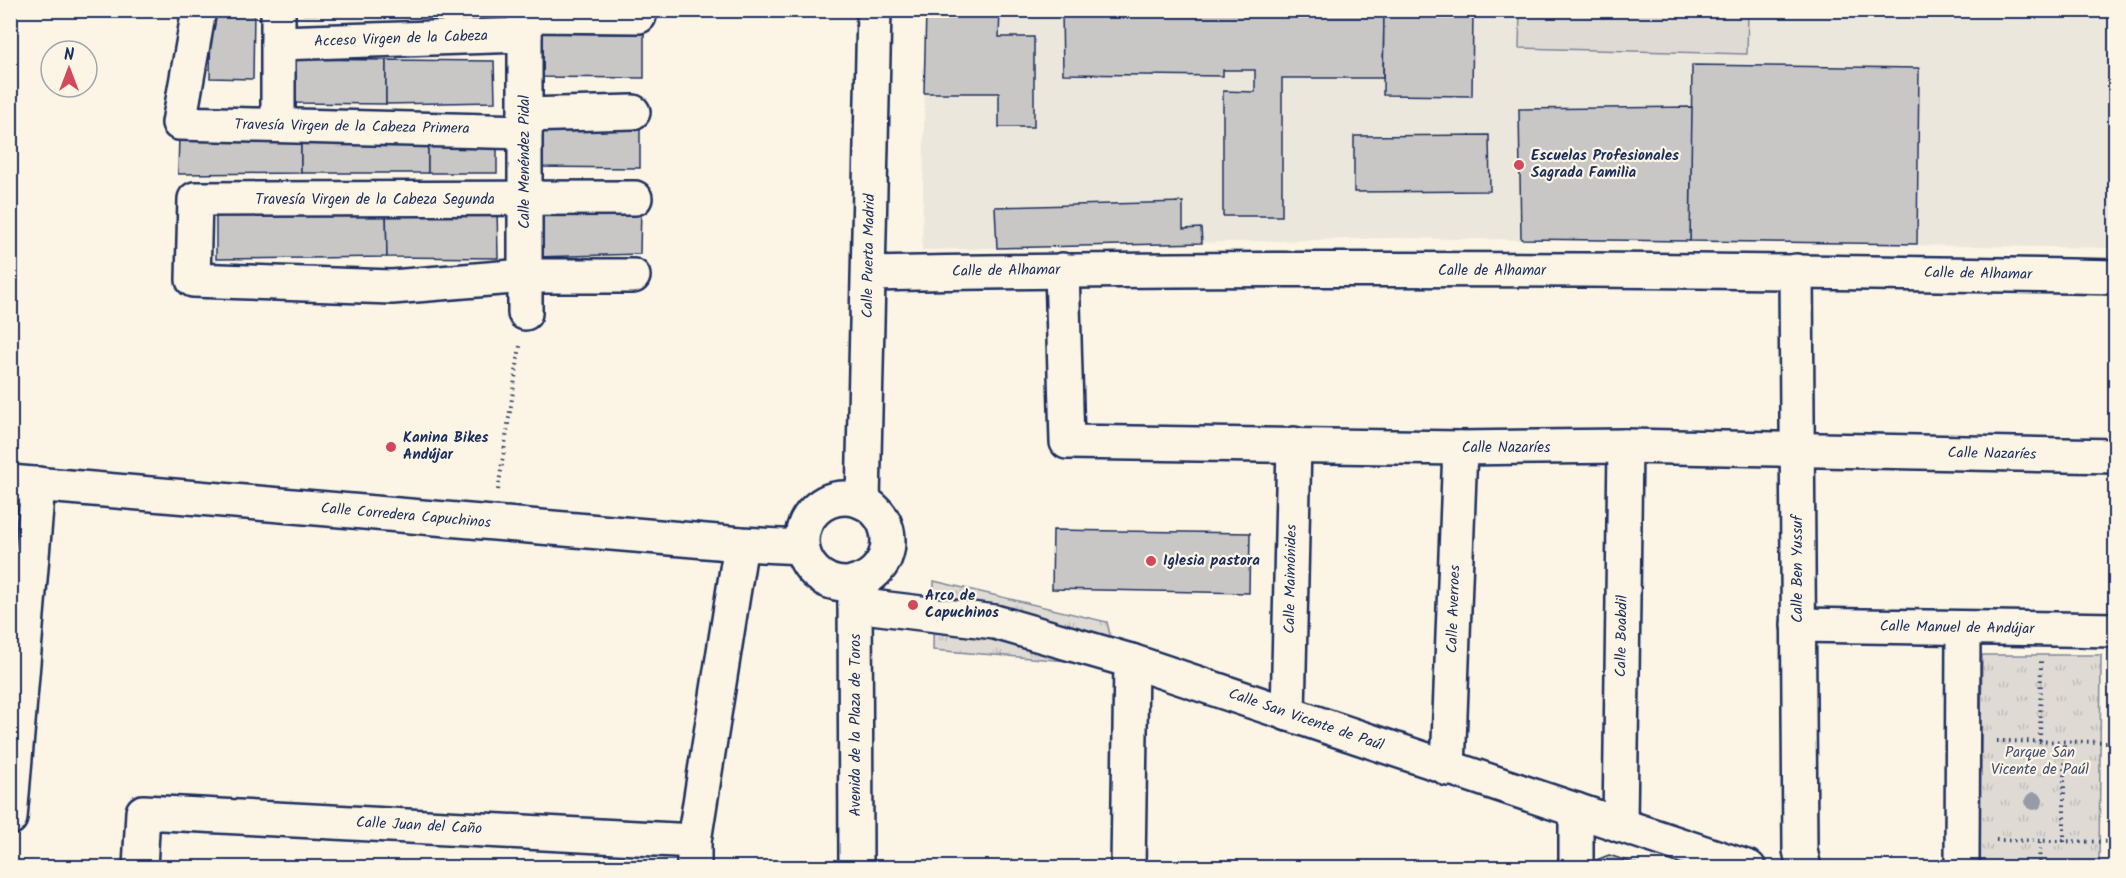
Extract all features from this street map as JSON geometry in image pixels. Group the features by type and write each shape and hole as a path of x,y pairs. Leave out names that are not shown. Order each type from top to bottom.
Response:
{"street":[{"name":"Travesía Virgen de la Cabeza Primera","path":"199,10 179,123 525,123 633,112"},
{"path":"278,10 278,124"},
{"name":"Calle Puerta Madrid","path":"864,502 874,10"},
{"name":"Acceso Virgen de la Cabeza","path":"278,43 525,20 639,16"},
{"name":"Calle Menéndez Pidal","path":"525,20 525,313"},
{"name":"Travesía Virgen de la Cabeza Segunda","path":"525,276 392,287 193,280 195,199 636,198"},
{"name":"Calle de Alhamar","path":"869,274 1062,270 1796,271 2115,277"},
{"name":"Calle Nazaríes","path":"1062,270 1067,442 1460,448 1624,446 2115,456"},
{"name":"Calle Ben Yussuf","path":"1796,271 1800,850 1804,867"},
{"path":"525,276 633,276"},
{"name":"Calle Maimónides","path":"1288,714 1294,444"},
{"name":"Calle Boabdil","path":"1620,825 1624,446"},
{"name":"Calle Averroes","path":"1448,769 1460,448"},
{"path":"10,818 24,483"},
{"name":"Calle Corredera Capuchinos","path":"24,483 741,544 802,547"},
{"path":"841,498 864,502 879,516 884,525 888,546 880,565 855,593 820,576 808,564 802,547 805,524 819,507 841,498"},
{"path":"694,854 741,544"},
{"name":"Calle San Vicente de Paúl","path":"855,593 995,621 1131,662 1749,867"},
{"name":"Avenida de la Plaza de Toros","path":"855,593 856,867"},
{"name":"Calle Manuel de Andújar","path":"1798,625 2115,630"},
{"path":"1962,854 1963,629"},
{"path":"1128,867 1131,662"},
{"path":"1576,810 1576,867"},
{"name":"Calle Juan del Caño","path":"140,867 143,812 694,854"}],"path":[{"path":"494,523 525,313"},
{"path":"2040,741 2041,630"},
{"path":"1963,741 2115,742"},
{"path":"2064,742 2064,842"},
{"path":"1962,854 2040,841 2115,842"},
{"path":"2039,867 2040,841"}],"shaded area":[{"name":"Escuelas Profesionales Sagrada Familia","path":"926,11 2115,11 2115,248 1388,238 922,250"}],"green space":[{"path":"1520,11 1748,11 1747,54 1519,48"},
{"path":"934,581 1107,622 1117,665 933,650"},
{"name":"Parque San Vicente de Paúl","path":"1982,655 2101,655 2099,867 1979,867"}],"building":[{"path":"211,10 254,10 253,79 210,78"},
{"path":"304,10 492,10 492,13 304,14"},
{"path":"926,10 1000,10 999,37 1034,37 1034,127 999,127 999,93 924,93"},
{"path":"1062,10 1384,10 1383,78 1282,78 1282,216 1223,216 1223,91 1255,92 1255,70 1223,70 1223,76 1063,74"},
{"path":"1384,10 1473,10 1472,96 1383,95"},
{"path":"538,33 644,34 644,78 537,77"},
{"path":"292,59 386,60 386,104 292,103"},
{"path":"386,60 494,61 495,102 386,104"},
{"path":"1692,65 1919,68 1917,244 1690,241"},
{"path":"1692,107 1690,241 1521,239 1519,109"},
{"path":"537,122 640,123 640,168 537,167"},
{"path":"179,135 301,135 301,173 178,174"},
{"path":"301,135 428,137 428,173 301,173"},
{"path":"1489,135 1490,191 1354,192 1354,136"},
{"path":"428,137 497,137 497,173 428,173"},
{"path":"1183,202 1183,229 1201,228 1202,243 997,248 995,207"},
{"path":"641,206 640,254 535,257 534,207"},
{"path":"216,207 386,207 387,257 216,259"},
{"path":"386,207 497,208 498,258 387,257"},
{"name":"Iglesia pastora","path":"1053,530 1250,533 1249,593 1052,589"},
{"path":"1609,855 1648,868 1595,868 1596,860"}],"place":[{"name":"Escuelas Profesionales Sagrada Familia","path":"1519,165"},
{"name":"Kanina Bikes Andújar","path":"391,447"},
{"name":"Iglesia pastora","path":"1151,561"},
{"name":"Arco de Capuchinos","path":"913,605"}]}
